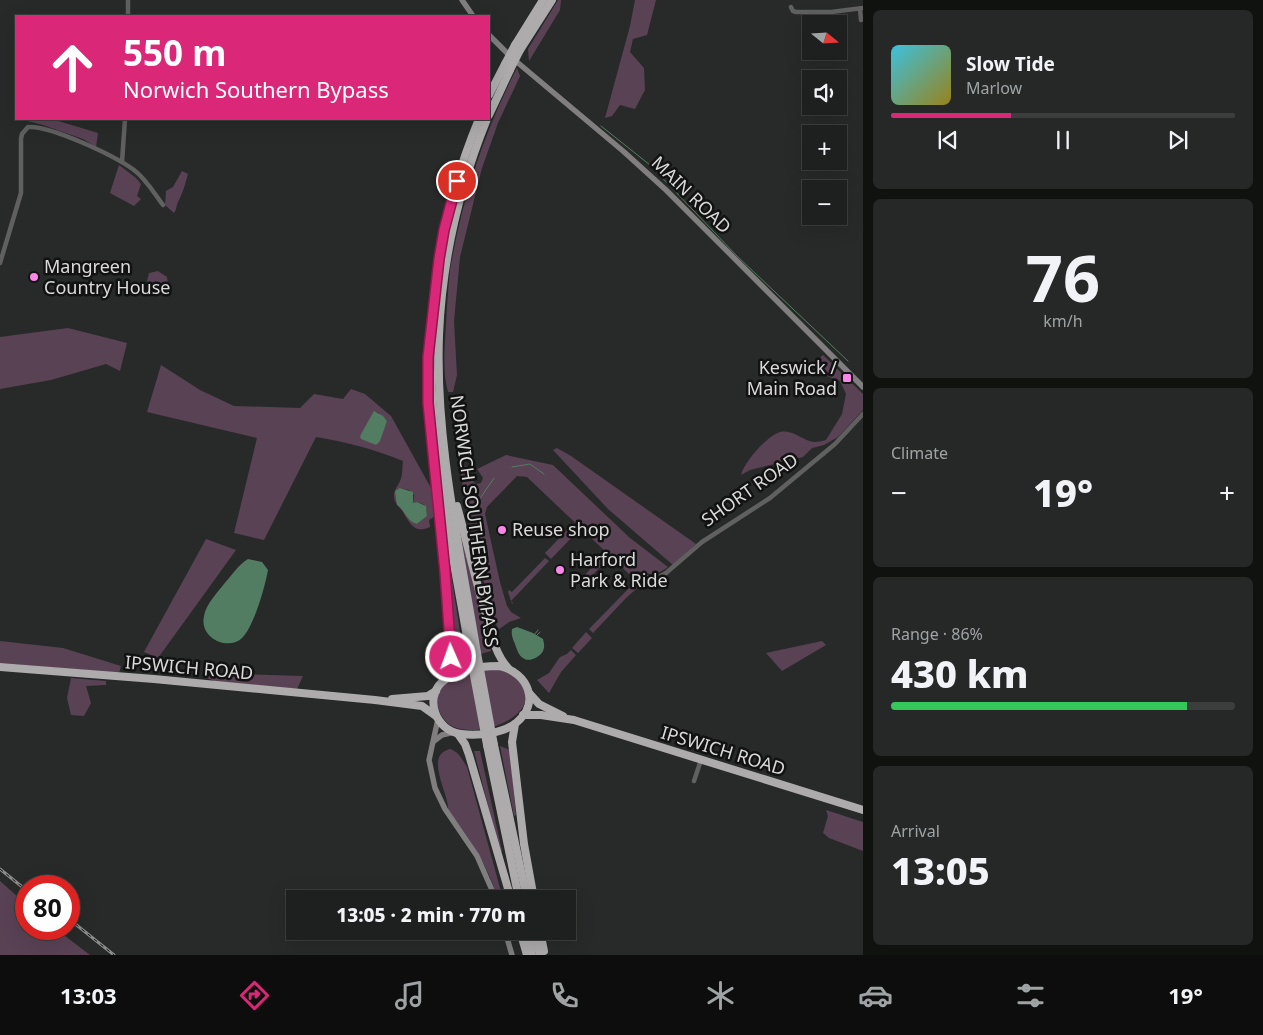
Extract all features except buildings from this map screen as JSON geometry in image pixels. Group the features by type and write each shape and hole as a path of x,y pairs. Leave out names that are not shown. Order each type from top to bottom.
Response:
{"highway":[{"path":"490,93 518,48 543,0"},
{"path":"518,48 552,0"},
{"path":"490,112 507,67"},
{"name":"NORWICH SOUTHERN BYPASS","path":"479,120 462,165 444,230 432,317 431,372 433,416 446,508 517,890"},
{"name":"NORWICH SOUTHERN BYPASS","path":"474,653 442,427 439,387 439,334 447,261 460,197 470,163 487,120"},
{"path":"432,317 428,357 428,403 451,650 449,666 443,681 436,691 433,704 437,717 444,727 456,733 472,735 502,730 515,724 528,706 529,693 521,676 502,662 495,646 472,569 450,471 439,387"},
{"path":"443,681 465,670 476,667 500,666 508,668"},
{"name":"IPSWICH ROAD","path":"0,668 161,680 375,700 422,706 437,717"},
{"name":"IPSWICH ROAD","path":"375,700 428,696 436,691"},
{"name":"IPSWICH ROAD","path":"529,693 539,704 574,720 863,810"},
{"name":"IPSWICH ROAD","path":"523,715 541,714 574,720"},
{"path":"515,724 512,742 524,844 532,890"},
{"path":"456,733 465,744 469,755 508,890"},
{"name":"NORWICH SOUTHERN BYPASS","path":"491,745 525,890"},
{"path":"523,940 527,955"},
{"path":"529,940 532,955"},
{"path":"536,940 540,955"},
{"path":"542,940 545,955"}],"main road":[{"path":"462,0 472,15"},
{"name":"MAIN ROAD","path":"490,36 511,57 623,151 666,190 863,387"},
{"path":"437,717 429,760 435,788 445,809 477,856 492,890"},
{"path":"432,743 442,735 456,733"},
{"path":"508,940 512,955"}],"street":[{"path":"128,0 128,15"},
{"path":"791,7 796,12 831,12 862,8 861,20"},
{"path":"122,162 125,120"},
{"path":"0,263 21,193 21,139 22,134 28,127 67,137 122,162 134,170 163,205"},
{"name":"SHORT ROAD","path":"644,585 645,576 656,578 666,573 702,542 770,498 835,444 863,414"},
{"path":"694,781 701,760"}],"shaded area":[{"path":"558,0 561,0 560,10 529,61 528,49"},
{"path":"635,0 656,0 647,35 633,39 630,52 644,68 645,90 635,109 620,105 612,116 605,118 630,26"},
{"path":"517,68 520,76 498,123 482,168 460,257 454,321 457,375 453,392 448,392 444,367 449,277 455,244 468,192 484,141"},
{"path":"24,120 55,120 98,133 96,147 83,139"},
{"path":"119,165 141,184 137,196 141,199 134,206 110,193"},
{"path":"182,171 188,174 174,213 165,205 166,191 173,187"},
{"path":"158,271 167,277 168,287 159,293 146,285 149,273"},
{"path":"68,328 127,343 120,371 106,364 51,380 0,389 0,337"},
{"path":"823,355 863,394 863,410 838,437 824,445 812,448 803,457 750,470 741,475 757,450 775,434 789,432 814,442 826,440 842,414 846,394 840,381 816,372 815,362"},
{"path":"161,365 200,390 234,406 300,408 314,394 343,399 351,389 365,394 391,416 431,488 435,516 429,520 430,527 420,529 414,527 396,503 394,493 401,479 403,461 360,446 316,437 264,540 234,533 257,438 147,412","holes":["377,412 387,421 376,445 360,436","400,488 409,490 414,495 413,504 416,502 424,504 426,507 427,516 417,524 408,518 402,504"]},
{"path":"374,411 383,416 387,421 380,441 376,445 361,439 360,436"},
{"path":"557,448 696,544 673,565 608,509 553,450"},
{"path":"506,455 553,465 630,538 668,567 654,574 638,571 629,574 527,477 517,476 487,507 485,514 507,606 511,612 521,618 509,622 498,630 470,528 460,465 466,466 471,471 472,480 476,484 481,483 483,478 477,469"},
{"path":"400,488 413,492 413,503 417,502 426,506 427,516 417,524 411,521 397,505 395,491"},
{"path":"441,510 464,657 455,658"},
{"path":"571,526 579,535 576,533 551,559 545,553"},
{"path":"459,533 491,651 481,654"},
{"path":"206,539 236,550 158,658 144,652"},
{"path":"600,555 609,563 606,561 581,587 577,583 598,561"},
{"path":"545,558 549,561 511,601 509,590 512,592"},
{"path":"248,559 262,562 268,570 262,596 251,625 242,638 236,642 223,643 210,636 206,631 204,624 205,612 212,599 224,584 238,567"},
{"path":"641,578 644,582 593,633 589,629"},
{"path":"517,627 543,639 544,650 542,653 531,660 521,657 512,633 512,629"},
{"path":"586,632 592,638 578,653 572,648"},
{"path":"0,641 63,648 121,666 119,673 0,663"},
{"path":"822,641 826,645 782,671 766,653"},
{"path":"571,650 576,655 561,672 549,693 537,680 549,673 560,657"},
{"path":"501,669 518,678 525,691 525,703 518,712 508,721 480,729 466,730 451,726 442,716 438,707 438,696 442,687 449,680 470,672"},
{"path":"208,673 303,676 297,689 217,682 207,678"},
{"path":"71,678 106,681 106,685 86,686 91,703 84,716 71,715 67,698"},
{"path":"500,746 510,750 516,815 514,816"},
{"path":"450,749 453,750 467,767 501,890 495,890 477,852 448,810 448,803 438,767 442,753"},
{"path":"474,751 480,751 502,851 500,852"},
{"path":"826,810 863,822 863,851 829,838 823,833 828,816"},
{"path":"0,881 15,894 15,940 70,940 90,955 0,955"}],"waterway":[{"path":"601,126 650,165 737,256 848,361"},
{"path":"512,467 530,464 544,474"},
{"path":"476,511 479,500 494,478"},
{"path":"535,634 538,630"},
{"path":"537,635 540,632"}],"railway":[{"path":"0,869 15,881"},
{"path":"80,928 114,955"}],"place":[{"name":"Mangreen Country House","path":"34,277"},
{"name":"Keswick / Main Road","path":"847,378"},
{"name":"Reuse shop","path":"502,530"},
{"name":"Harford Park & Ride","path":"560,570"}],"route":[{"path":"451,657 445,572 428,403 428,357 439,259 444,230 457,181"}]}
